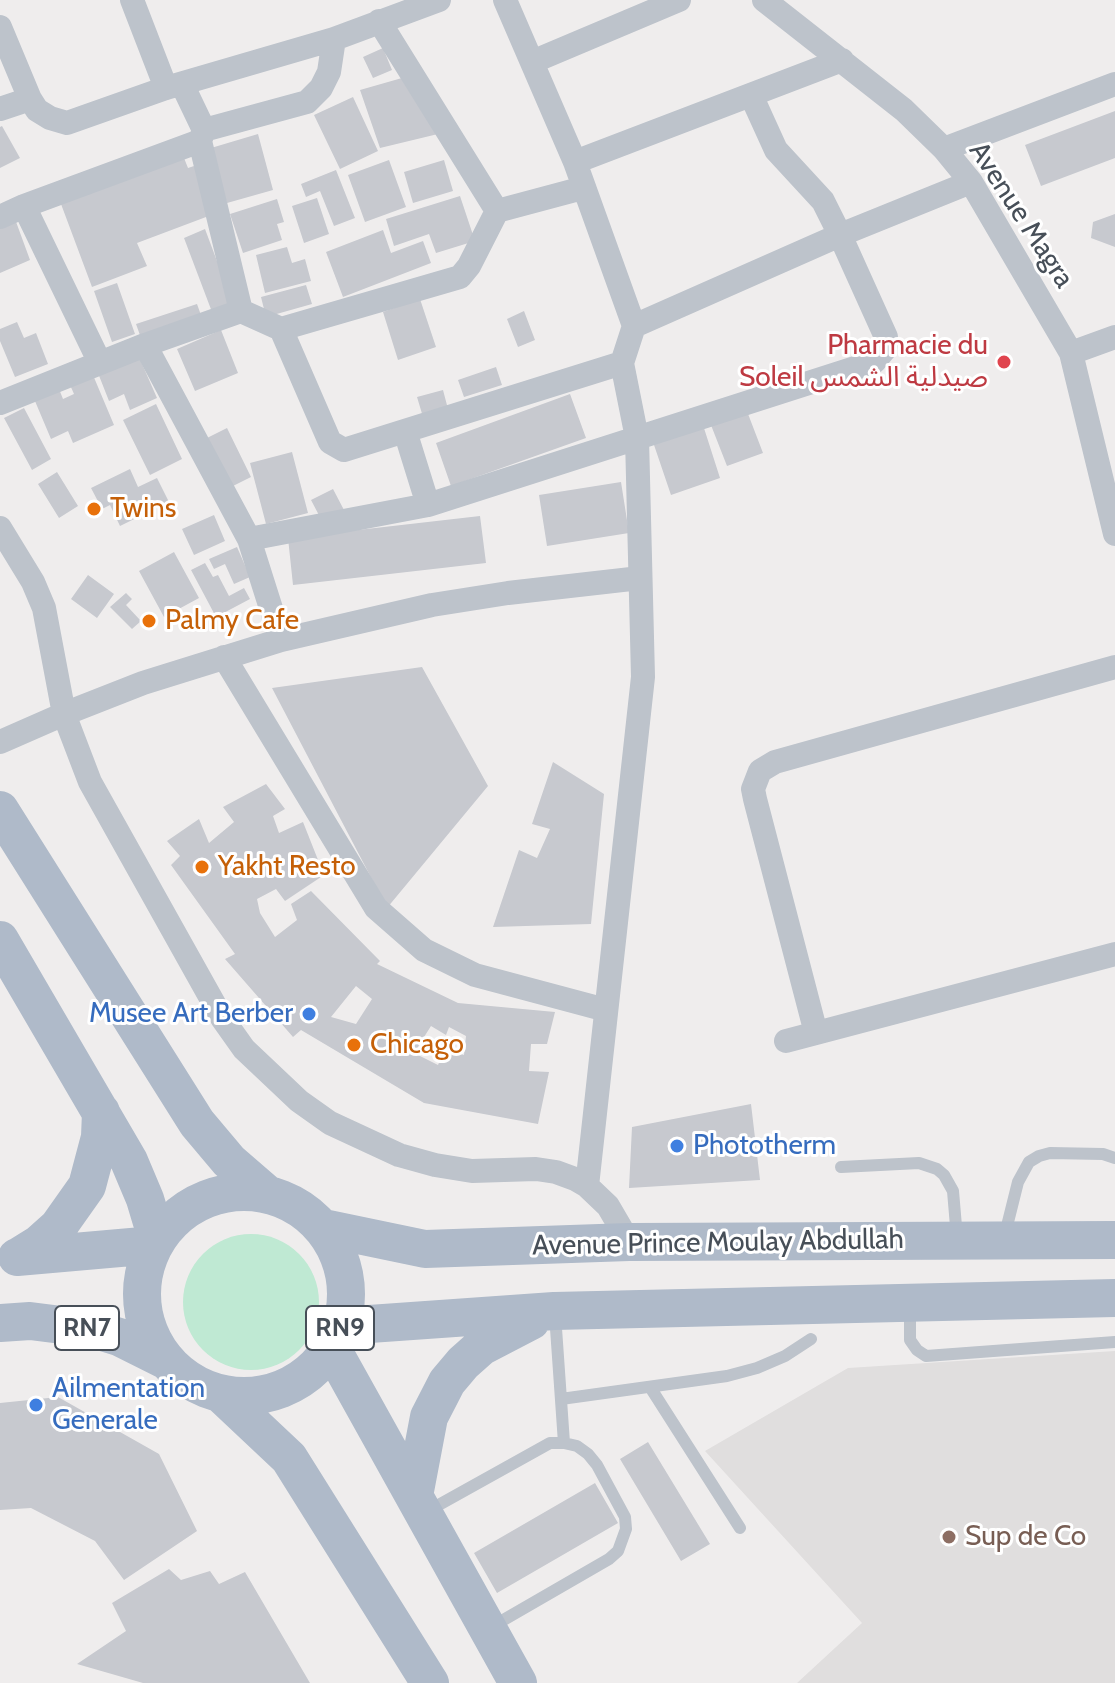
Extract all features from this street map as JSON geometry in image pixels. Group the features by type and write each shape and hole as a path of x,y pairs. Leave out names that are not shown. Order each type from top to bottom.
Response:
{"main road":[{"name":"RN9","path":"0,810 197,1123 229,1161 266,1193"},
{"path":"0,940 129,1161 145,1199 156,1242 9,1258"},
{"path":"9,1258 39,1244 58,1227 87,1186 100,1137 101,1112"},
{"name":"RN9","path":"235,1191 266,1193 298,1206 324,1228 339,1253 347,1297 336,1336 315,1367 283,1388 246,1396 221,1394 191,1382 167,1361 150,1335 142,1305 143,1274 156,1242 178,1215 205,1199 235,1191"},
{"name":"Avenue Prince Moulay Abdullah","path":"324,1228 425,1249 629,1242 1115,1240"},
{"path":"336,1336 554,1311 1115,1298"},
{"path":"419,1505 429,1417 447,1382 481,1347 554,1311"},
{"name":"RN7","path":"0,1323 30,1321 93,1329 119,1337 167,1361"},
{"name":"RN9","path":"336,1336 419,1505 518,1683"},
{"name":"RN9","path":"221,1394 289,1458 430,1683"}],"street":[{"path":"132,0 202,136 241,311"},
{"path":"0,27 37,110 67,123 174,86 334,39 439,0"},
{"path":"505,0 575,162 634,326 622,363 637,438 643,677 587,1186"},
{"path":"532,62 679,0"},
{"name":"Avenue Magra","path":"764,0 904,110 944,149 971,182 1071,353 1115,534"},
{"path":"379,21 497,211"},
{"path":"0,217 202,136 307,102 321,88 329,72 334,39"},
{"path":"575,162 842,60"},
{"path":"944,149 1115,84"},
{"path":"249,539 428,505 874,362 885,349 886,337 840,235 823,201 776,150 751,95"},
{"path":"0,109 30,99"},
{"path":"634,326 840,235 971,182"},
{"path":"0,403 145,345 241,311 281,329 460,277 469,266 497,211 583,188"},
{"path":"24,206 100,363"},
{"path":"281,329 330,442 344,450 622,363"},
{"path":"1071,353 1115,337"},
{"path":"145,345 249,539 281,640"},
{"path":"405,431 428,505"},
{"path":"0,528 33,582 44,608 64,714 100,802 222,1018 244,1049 299,1101 363,1141 435,1165 472,1171 536,1169 556,1172 587,1186 608,1206 629,1242"},
{"path":"0,742 64,714 281,640 432,605 640,578"},
{"path":"224,657 376,908 424,950 475,975 606,1010"},
{"path":"816,1033 755,799 753,789 760,771 775,762 1115,667"},
{"path":"786,1041 1115,954"}],"lane":[{"path":"1003,1241 1018,1182 1029,1162 1050,1153 1103,1154 1115,1158"},
{"path":"841,1167 919,1163 937,1169 953,1191 957,1241"},
{"path":"910,1303 910,1340 926,1356 1115,1342"},
{"path":"554,1311 564,1443"},
{"path":"561,1399 727,1376 785,1356 811,1339"},
{"path":"650,1387 740,1528"},
{"path":"419,1505 550,1443 577,1446 597,1465 625,1517 623,1540 609,1559 487,1630"}],"shaded area":[{"name":"Sup de Co","path":"1115,1351 1115,1683 797,1683 862,1623 705,1451 848,1368"}],"green space":[{"path":"251,1234 277,1239 299,1254 314,1276 319,1302 314,1328 299,1350 277,1365 251,1370 225,1365 203,1350 188,1328 183,1302 188,1276 203,1254 225,1239"}],"building":[{"path":"383,48 392,70 373,78 363,57"},
{"path":"409,76 438,134 380,148 360,90"},
{"path":"353,97 378,151 340,169 314,115"},
{"path":"1115,111 1115,158 1041,186 1025,145"},
{"path":"0,127 20,158 0,168"},
{"path":"258,134 273,190 227,203 211,148"},
{"path":"184,158 188,168 197,165 214,214 137,243 147,266 92,287 61,204"},
{"path":"389,160 406,207 365,222 348,175"},
{"path":"444,160 453,191 413,203 404,172"},
{"path":"336,170 355,218 334,226 320,191 306,197 301,184"},
{"path":"460,196 475,241 436,253 429,234 394,246 386,219"},
{"path":"317,198 329,234 304,243 292,206"},
{"path":"277,199 284,222 277,224 282,240 243,253 230,214"},
{"path":"1115,214 1115,247 1091,238 1093,222"},
{"path":"15,219 30,260 0,273 0,225"},
{"path":"205,229 233,304 212,312 184,238"},
{"path":"383,230 391,253 423,241 431,263 343,297 326,252"},
{"path":"287,247 292,263 305,259 311,281 265,293 256,255"},
{"path":"117,283 135,334 112,342 94,291"},
{"path":"306,285 312,304 266,317 261,297"},
{"path":"420,299 436,347 398,360 383,312"},
{"path":"197,304 202,318 141,338 136,324"},
{"path":"524,311 535,340 518,347 507,319"},
{"path":"17,322 24,338 36,333 48,364 15,377 0,341 0,329"},
{"path":"221,330 238,373 195,391 177,349"},
{"path":"136,350 157,398 130,410 124,394 109,401 96,368"},
{"path":"496,367 502,385 464,397 458,380"},
{"path":"90,368 114,425 73,443 68,431 51,439 32,394 57,384 63,399 74,394 67,378"},
{"path":"443,390 448,409 423,417 417,397"},
{"path":"570,394 586,438 451,486 436,443"},
{"path":"156,404 182,459 150,475 123,420"},
{"path":"745,406 763,453 727,466 709,420"},
{"path":"24,408 51,459 32,470 4,418"},
{"path":"703,425 720,478 671,495 653,442"},
{"path":"227,428 251,477 229,488 205,439"},
{"path":"292,452 308,513 266,524 250,463"},
{"path":"130,469 138,487 157,478 169,502 120,526 110,505 102,509 91,488"},
{"path":"57,472 78,506 59,518 38,484"},
{"path":"621,482 629,533 547,546 539,495"},
{"path":"333,489 344,510 322,521 311,500"},
{"path":"214,515 225,541 194,555 182,529"},
{"path":"480,516 486,563 293,585 288,538"},
{"path":"237,547 250,577 234,584 225,564 214,569 209,559"},
{"path":"174,552 199,598 164,617 139,571"},
{"path":"205,563 213,577 218,575 229,596 244,588 250,599 216,617 191,570"},
{"path":"88,575 114,594 97,618 71,599"},
{"path":"126,593 132,599 126,605 141,621 132,629 110,607"},
{"path":"422,667 488,786 387,908 272,688"},
{"path":"553,762 604,794 591,924 493,927 519,850 537,858 550,829 532,824"},
{"path":"266,784 285,809 273,816 279,833 303,822 324,875 285,901 276,889 257,899 260,913 275,937 297,920 291,904 311,891 380,961 377,964 458,1003 555,1012 547,1044 531,1044 529,1071 549,1072 538,1124 424,1103 301,1030 293,1037 225,959 235,954 171,865 180,856 167,841 199,819 209,843 234,822 223,807","holes":["356,986 372,999 356,1024 331,1017","431,1026 446,1035 449,1027 466,1036 464,1055 445,1049 438,1065 414,1053"]},
{"path":"751,1104 760,1180 629,1188 632,1127"},
{"path":"58,1397 159,1454 197,1531 124,1580 95,1541 31,1508 0,1510 0,1403"},
{"path":"648,1442 710,1544 681,1561 620,1459"},
{"path":"595,1483 618,1523 497,1593 474,1553"},
{"path":"169,1569 181,1580 210,1571 219,1584 245,1572 310,1683 143,1683 77,1664 126,1631 112,1603"}],"place":[{"name":"Pharmacie du Soleil صيدلية الشمس","path":"1004,362"},
{"name":"Twins","path":"94,509"},
{"name":"Palmy Cafe","path":"149,621"},
{"name":"Yakht Resto","path":"202,867"},
{"name":"Musee Art Berber","path":"309,1014"},
{"name":"Chicago","path":"354,1045"},
{"name":"Phototherm","path":"677,1146"},
{"name":"Ailmentation Generale","path":"36,1405"},
{"name":"Sup de Co","path":"949,1537"}]}
